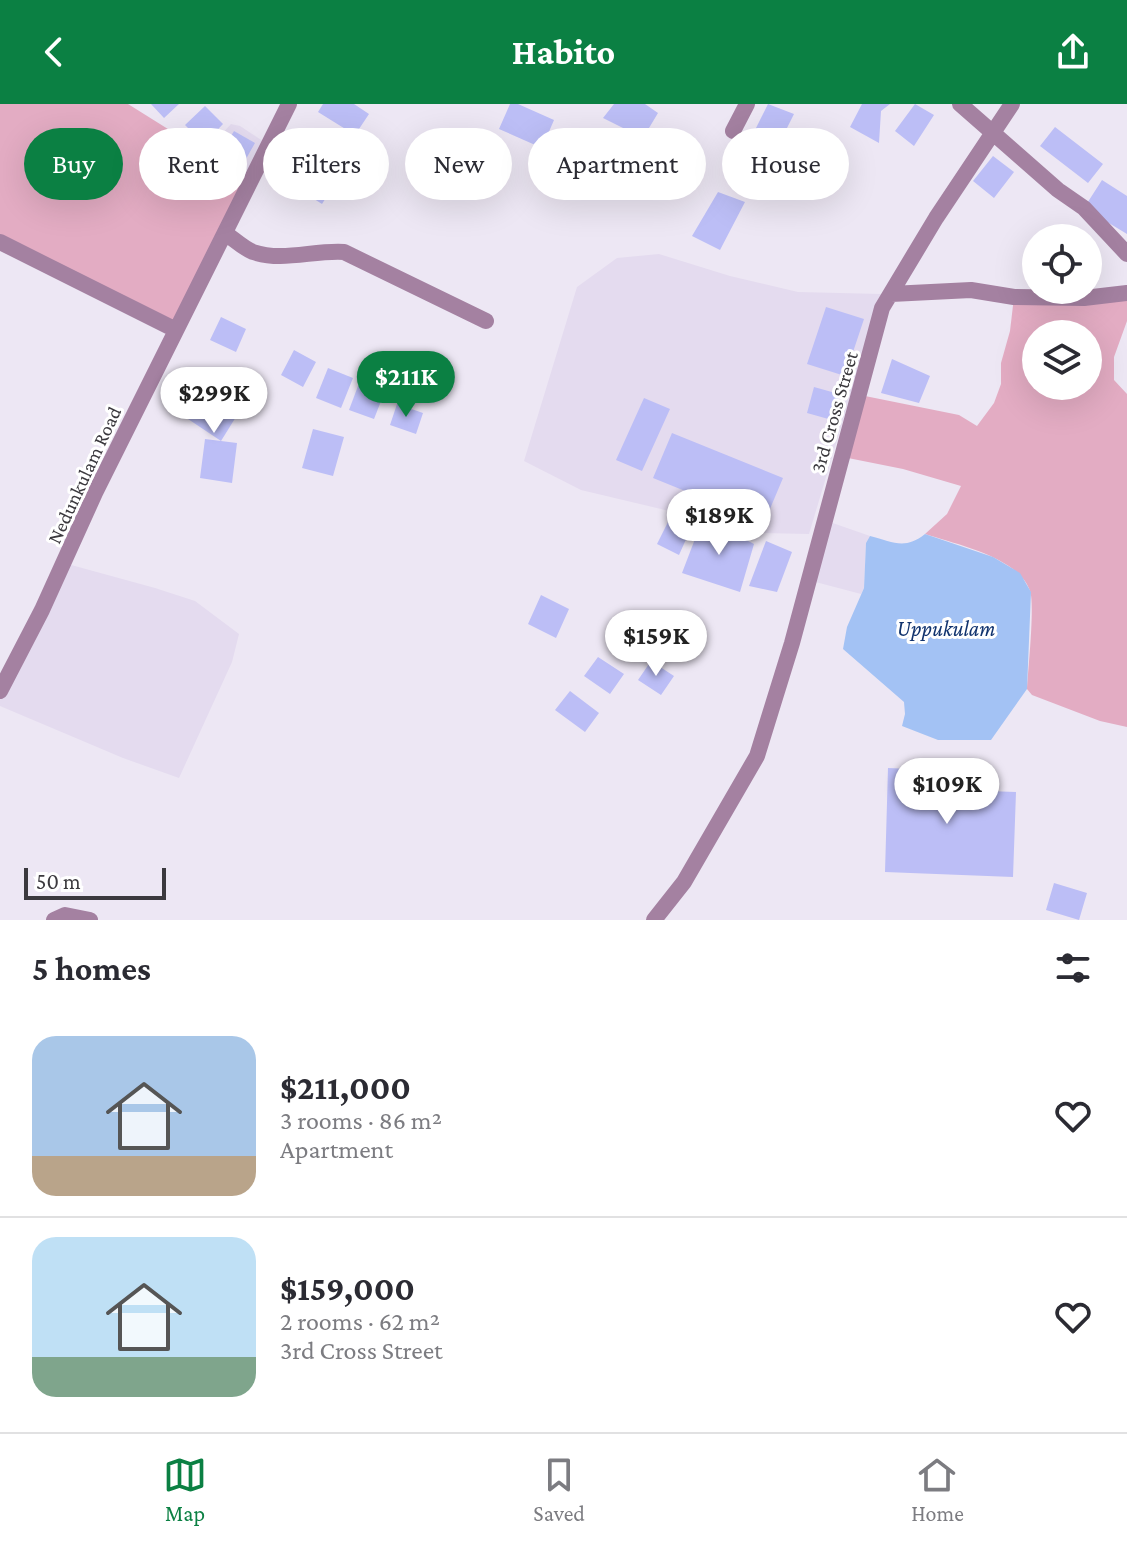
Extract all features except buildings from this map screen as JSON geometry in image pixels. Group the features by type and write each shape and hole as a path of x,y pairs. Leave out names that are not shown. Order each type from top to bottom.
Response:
{"street":[{"name":"Nedunkulam Road","path":"0,691 289,104"},
{"path":"735,128 747,104"},
{"path":"960,104 1058,190 1084,208 1127,254"},
{"name":"3rd Cross Street","path":"654,920 684,882 757,756 792,643 882,308 936,218 1012,104"},
{"path":"225,233 251,251 282,258 323,251 344,252 486,321"},
{"path":"0,242 176,330"},
{"path":"891,294 971,290 1014,297 1084,298 1127,293"},
{"path":"54,920 65,915 90,920"}],"shaded area":[{"path":"0,104 128,104 166,128 139,128 139,200 241,200 176,330 0,242"},
{"path":"247,131 263,141 263,157 251,181 247,178"},
{"path":"659,254 730,276 798,292 881,294 809,534 762,533 581,490 524,461 577,287 617,258"},
{"path":"1127,293 1127,321 1114,357 1114,380 1127,394 1127,727 1100,721 1032,695 1027,689 1032,609 1030,591 1024,579 1013,569 985,554 925,534 947,514 961,486 903,469 843,457 860,395 959,415 977,426 994,403 1001,384 1001,363 1010,331 1014,297 1022,297 1022,304 1102,304 1102,294"},
{"path":"824,520 870,536 866,543 864,588 861,594 808,580"},
{"path":"64,563 195,601 239,634 232,662 179,778 0,706 0,691"}],"water":[{"name":"Uppukulam","path":"925,534 993,557 1020,573 1031,592 1027,689 991,740 938,740 902,726 904,702 843,649 847,627 864,588 866,543 870,536 905,543"}]}
